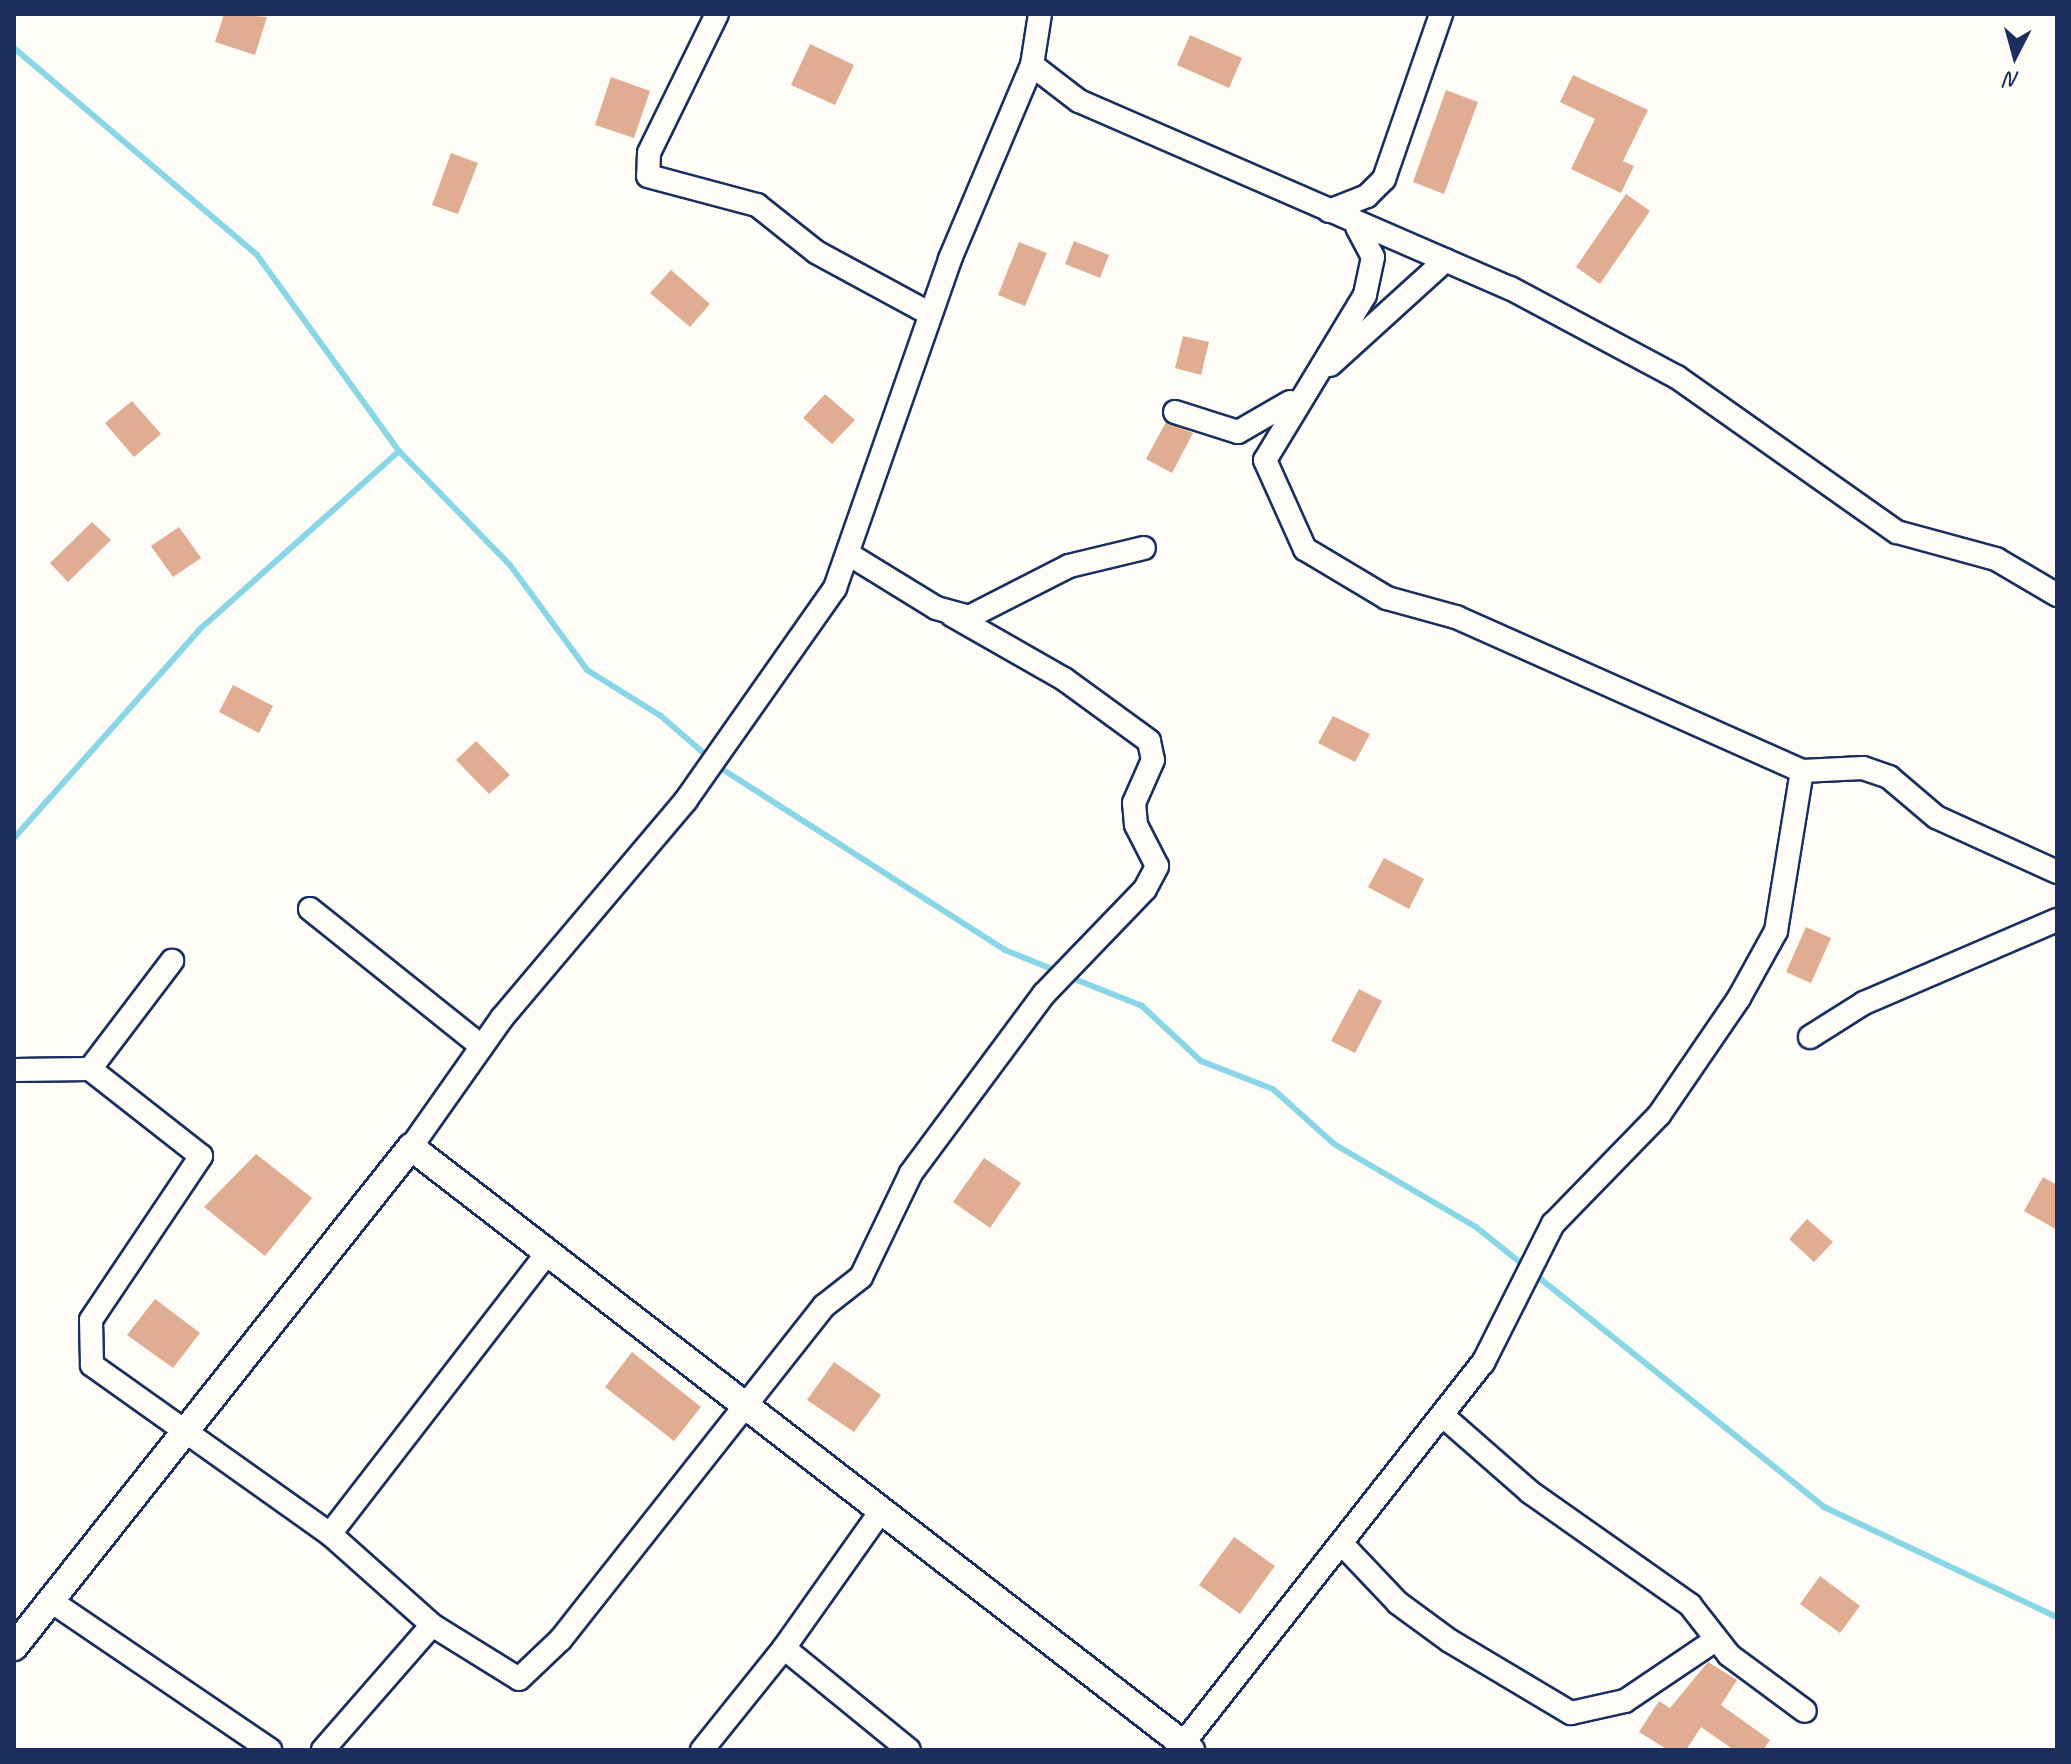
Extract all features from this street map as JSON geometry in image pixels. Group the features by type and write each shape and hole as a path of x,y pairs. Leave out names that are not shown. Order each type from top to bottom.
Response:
{"street":[{"path":"717,14 649,153 648,176 757,205 816,252 930,314"},
{"path":"14,1647 411,1147 481,1046 686,800 835,588 850,555 930,314 1032,65 1040,14"},
{"path":"1329,211 1367,196 1384,179 1441,14"},
{"path":"1032,65 1079,101 1329,211 1357,227 1446,260 1677,377 1897,532 1996,559 2057,595"},
{"path":"1357,227 1373,257 1365,295 1265,460 1286,519 1305,549 1332,569 1802,771 1863,768 1889,777 1936,817 2057,872"},
{"path":"1245,430 1305,390 1446,260"},
{"path":"1175,412 1245,430 1273,443"},
{"path":"952,615 984,615 1069,566 1144,548"},
{"path":"14,1070 90,1069 201,1156 125,1264 87,1337 86,1354 101,1377 188,1428 330,1534 432,1625 519,1679 561,1639 824,1306 861,1277 911,1173 1071,960 1145,889 1157,866 1136,825 1134,803 1153,760 1149,741 1064,679 850,555"},
{"path":"411,1147 1184,1748 1483,1363 1553,1224 1659,1115 1739,998 1776,931 1802,771"},
{"path":"310,909 481,1046"},
{"path":"1810,1037 1864,1003 2057,920"},
{"path":"90,1069 172,961"},
{"path":"330,1534 547,1253"},
{"path":"1442,1415 1530,1492 1690,1605 1714,1641 1805,1711"},
{"path":"702,1750 784,1648 881,1511"},
{"path":"1343,1545 1398,1603 1450,1641 1571,1713 1625,1701 1714,1641"},
{"path":"51,1601 270,1750"},
{"path":"323,1750 432,1625"},
{"path":"784,1648 909,1750"}],"building":[{"path":"224,14 267,17 255,55 215,42"},
{"path":"1190,35 1242,58 1229,88 1177,65"},
{"path":"810,44 854,65 835,105 791,85"},
{"path":"1573,75 1648,110 1623,161 1634,166 1621,193 1571,169 1595,119 1560,102"},
{"path":"611,77 650,91 634,138 595,125"},
{"path":"1446,90 1478,102 1444,194 1413,182"},
{"path":"451,153 478,163 458,214 432,205"},
{"path":"1626,194 1650,211 1600,284 1576,267"},
{"path":"1074,241 1109,255 1100,278 1065,264"},
{"path":"1019,242 1047,253 1025,306 998,295"},
{"path":"671,270 710,304 690,327 650,293"},
{"path":"1183,336 1209,342 1201,375 1175,368"},
{"path":"825,394 855,420 832,444 803,418"},
{"path":"132,401 161,434 134,457 105,423"},
{"path":"1166,422 1193,433 1172,473 1146,459"},
{"path":"92,522 111,540 68,582 50,563"},
{"path":"179,527 201,558 173,577 151,546"},
{"path":"233,685 273,706 259,733 219,712"},
{"path":"1333,716 1370,734 1355,762 1318,743"},
{"path":"476,741 510,775 489,794 456,760"},
{"path":"1384,858 1424,879 1409,909 1368,887"},
{"path":"1806,927 1831,938 1811,983 1786,972"},
{"path":"1359,989 1382,1001 1355,1053 1331,1041"},
{"path":"256,1154 312,1198 265,1256 204,1207"},
{"path":"984,1158 1021,1183 990,1228 953,1202"},
{"path":"2043,1177 2057,1185 2057,1230 2024,1211"},
{"path":"1807,1219 1833,1242 1814,1262 1789,1239"},
{"path":"155,1299 200,1333 173,1368 127,1335"},
{"path":"632,1352 701,1407 674,1441 605,1387"},
{"path":"834,1362 881,1395 854,1432 807,1400"},
{"path":"1234,1537 1275,1566 1240,1614 1199,1585"},
{"path":"1820,1576 1860,1606 1840,1633 1800,1604"},
{"path":"1708,1662 1737,1680 1721,1705 1770,1740 1763,1750 1734,1750 1701,1727 1686,1750 1668,1750 1639,1732 1659,1701 1670,1708"}],"waterway":[{"path":"14,48 257,255 399,451 510,565 587,670 661,716 722,769 1005,950 1057,971"},
{"path":"14,838 199,630 399,451"},
{"path":"1067,976 1142,1006 1201,1061 1273,1089 1334,1144 1476,1227 1824,1507 2057,1617"}]}
